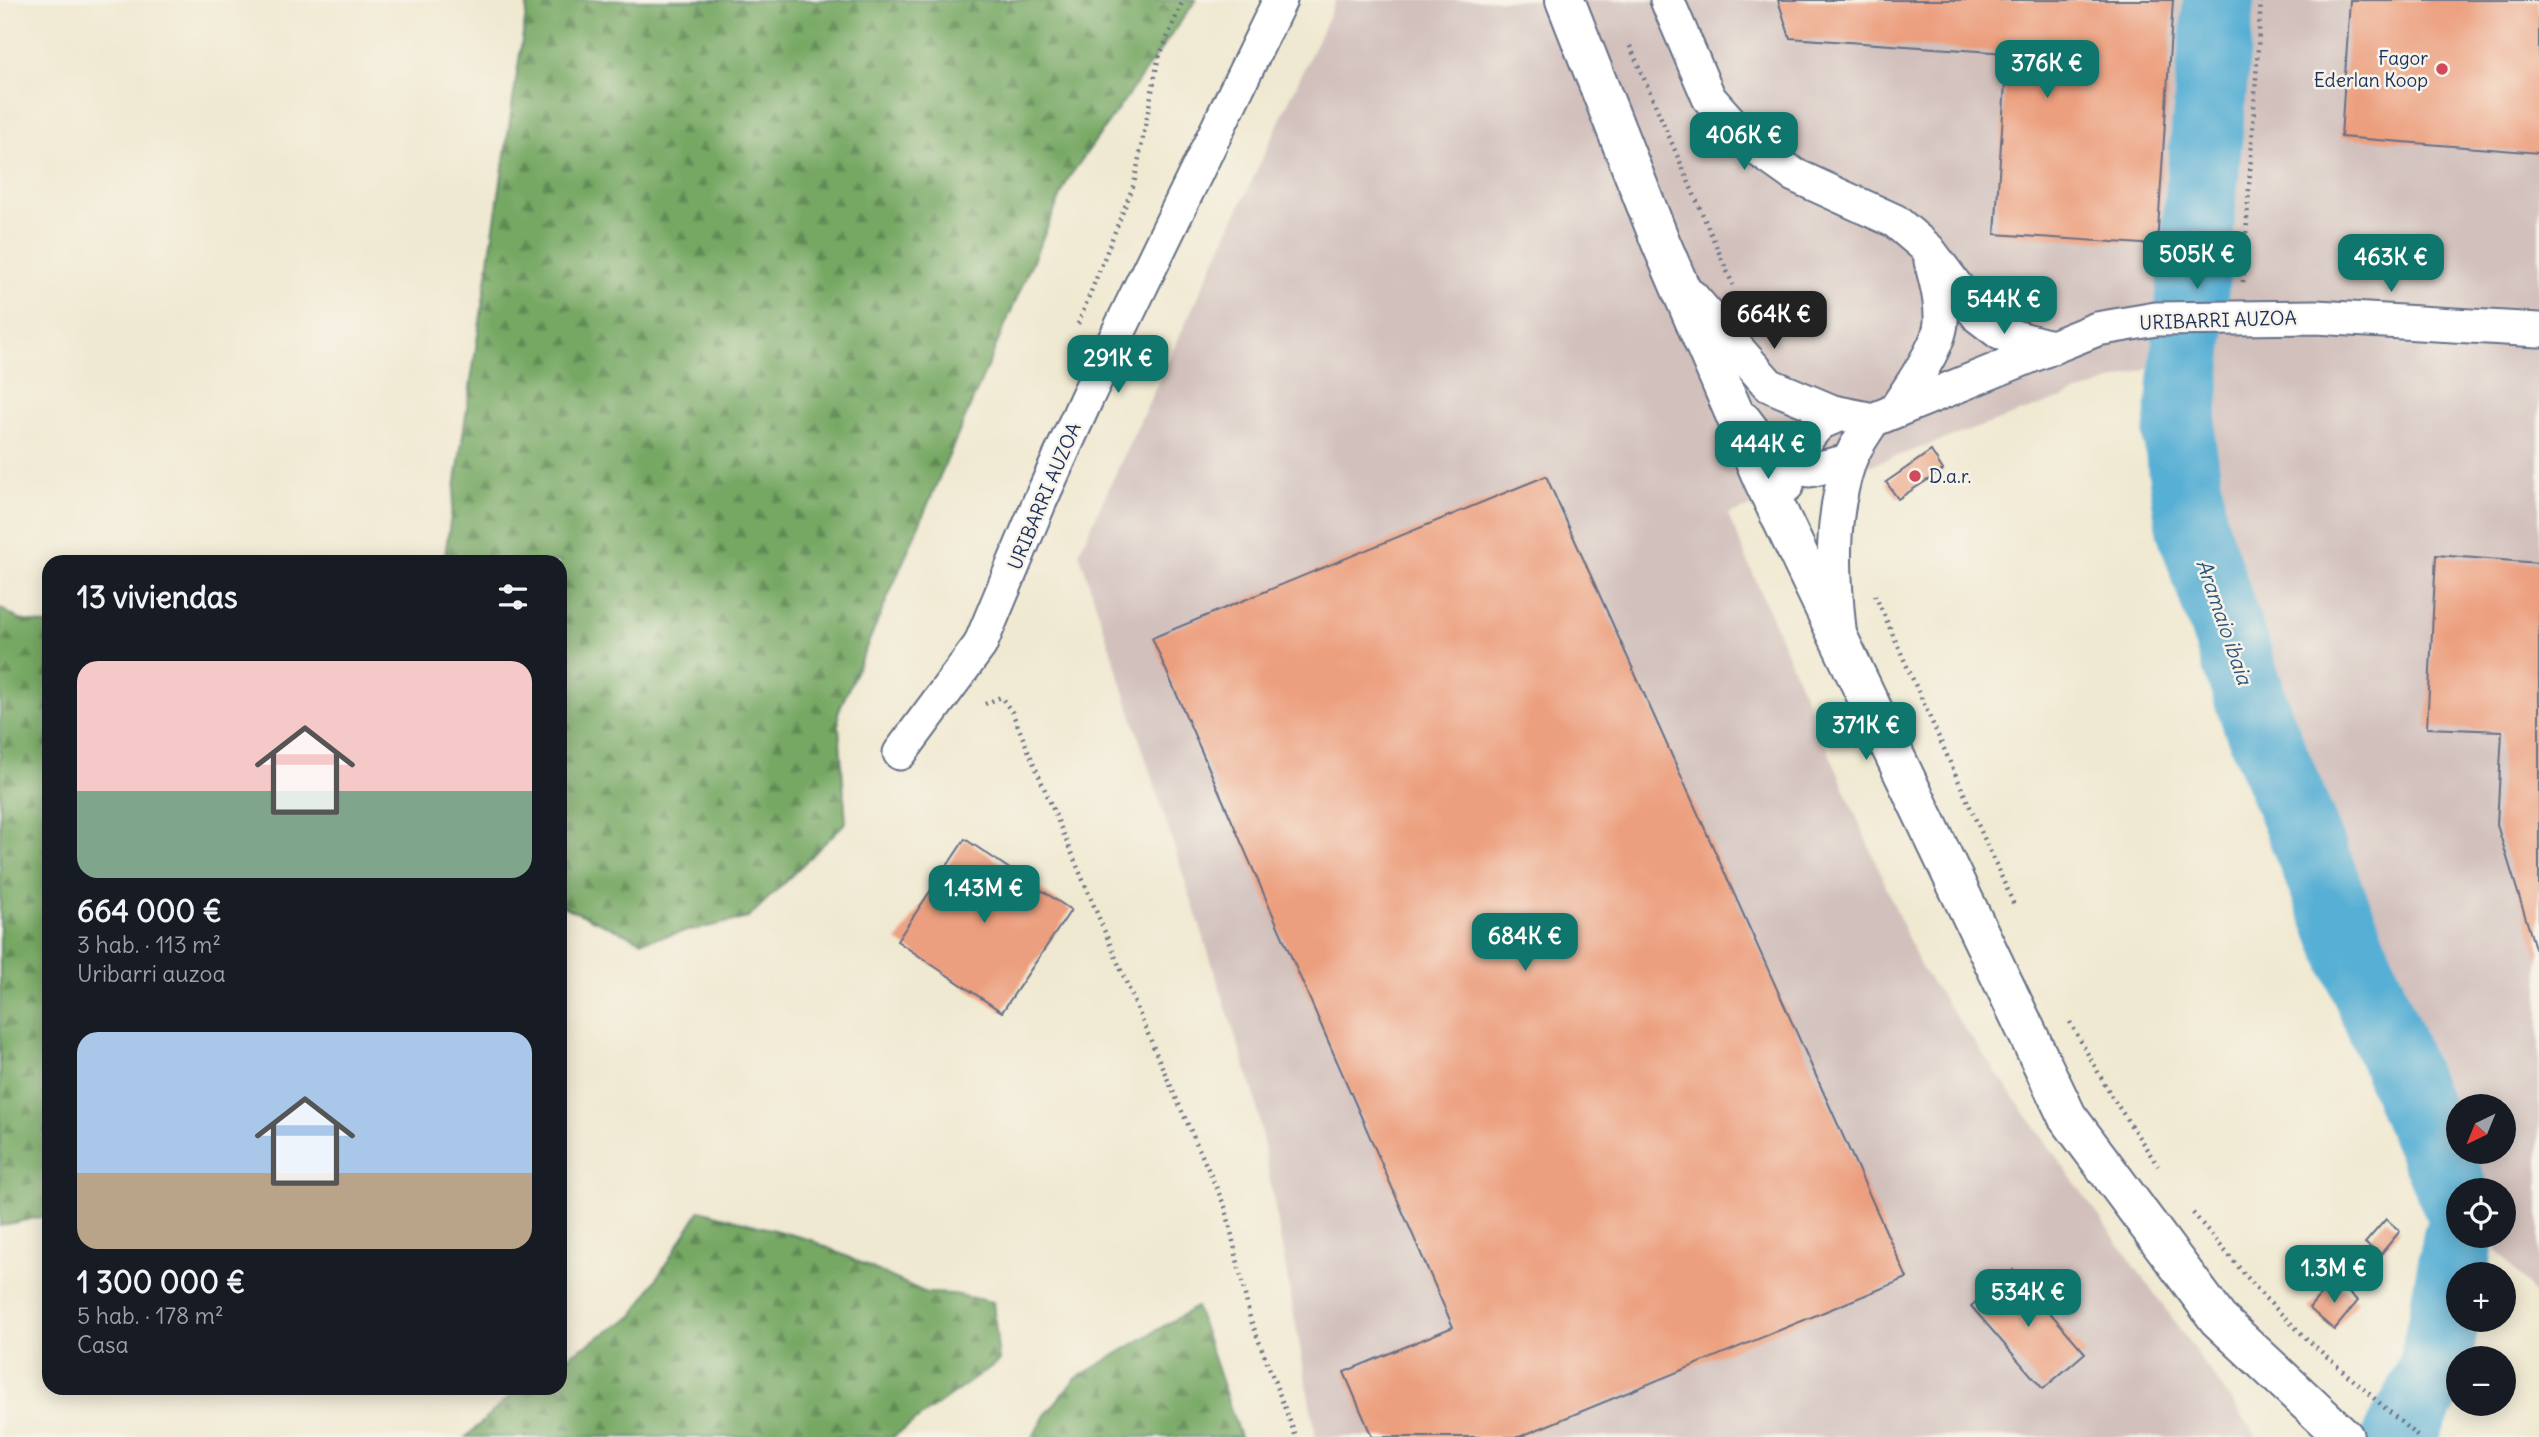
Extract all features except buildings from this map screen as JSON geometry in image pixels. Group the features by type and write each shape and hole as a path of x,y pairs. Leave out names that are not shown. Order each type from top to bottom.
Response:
{"main road":[{"path":"1565,0 1679,282 1783,520 2067,1116 2218,1319 2335,1430"}],"street":[{"name":"URIBARRI AUZOA","path":"901,754 981,645 1040,501 1088,395 1280,0"},
{"path":"1667,0 1709,98 1749,143 1794,175 1895,221 1928,249 1979,317 2000,333 2051,347"},
{"path":"1928,249 1939,290 1941,325 1947,352 1965,381"},
{"path":"1679,282 1769,385 1870,414"},
{"name":"URIBARRI AUZOA","path":"1793,464 1821,423 1870,414 1965,381 2097,329 2156,318 2316,317 2539,330"},
{"path":"1841,641 1834,580 1833,532 1849,461 1870,414 1926,362 1941,325"},
{"path":"1728,397 1766,448 1793,464 1810,470 1849,461"},
{"path":"1783,520 1788,475 1793,464"}],"path":[{"path":"1077,325 1134,184 1158,60 1183,0"},
{"path":"2239,318 2261,0"},
{"path":"1626,38 1737,292"},
{"path":"1871,587 2017,911"},
{"path":"978,708 1001,697 1012,712 1148,1035 1226,1209 1250,1318 1296,1437"},
{"path":"2068,1018 2112,1097 2162,1172"},
{"path":"2185,1203 2264,1297 2308,1340 2418,1437"}],"shaded area":[{"path":"1336,0 2539,0 2539,1300 2516,1273 2516,1262 2507,1262 2495,1248 2516,1248 2516,1178 2465,1178 2459,1164 2516,1164 2516,1094 2446,1094 2446,1129 2261,634 2171,360 1728,515 1920,966 2257,1437 1316,1437 1255,1097 1079,552"}],"green space":[{"path":"528,0 1196,0 1068,179 838,713 846,822 748,918 642,941 567,908 567,555 445,555"},
{"path":"0,608 20,620 42,624 42,1217 0,1226"},
{"path":"700,1210 811,1240 926,1293 954,1294 993,1302 999,1361 893,1437 466,1437 511,1395 567,1395 567,1357 633,1316"},
{"path":"1196,1307 1240,1437 1033,1437 1045,1415 1075,1379"}],"waterway":[{"name":"Aramaio ibaia","path":"2219,0 2179,438 2192,527 2258,721 2447,1178"},
{"name":"Aramaio ibaia","path":"2398,1437 2421,1397 2436,1360 2457,1248"}],"place":[{"name":"Fagor Ederlan Koop","path":"2442,69"},
{"name":"D.a.r.","path":"1915,476"}]}
